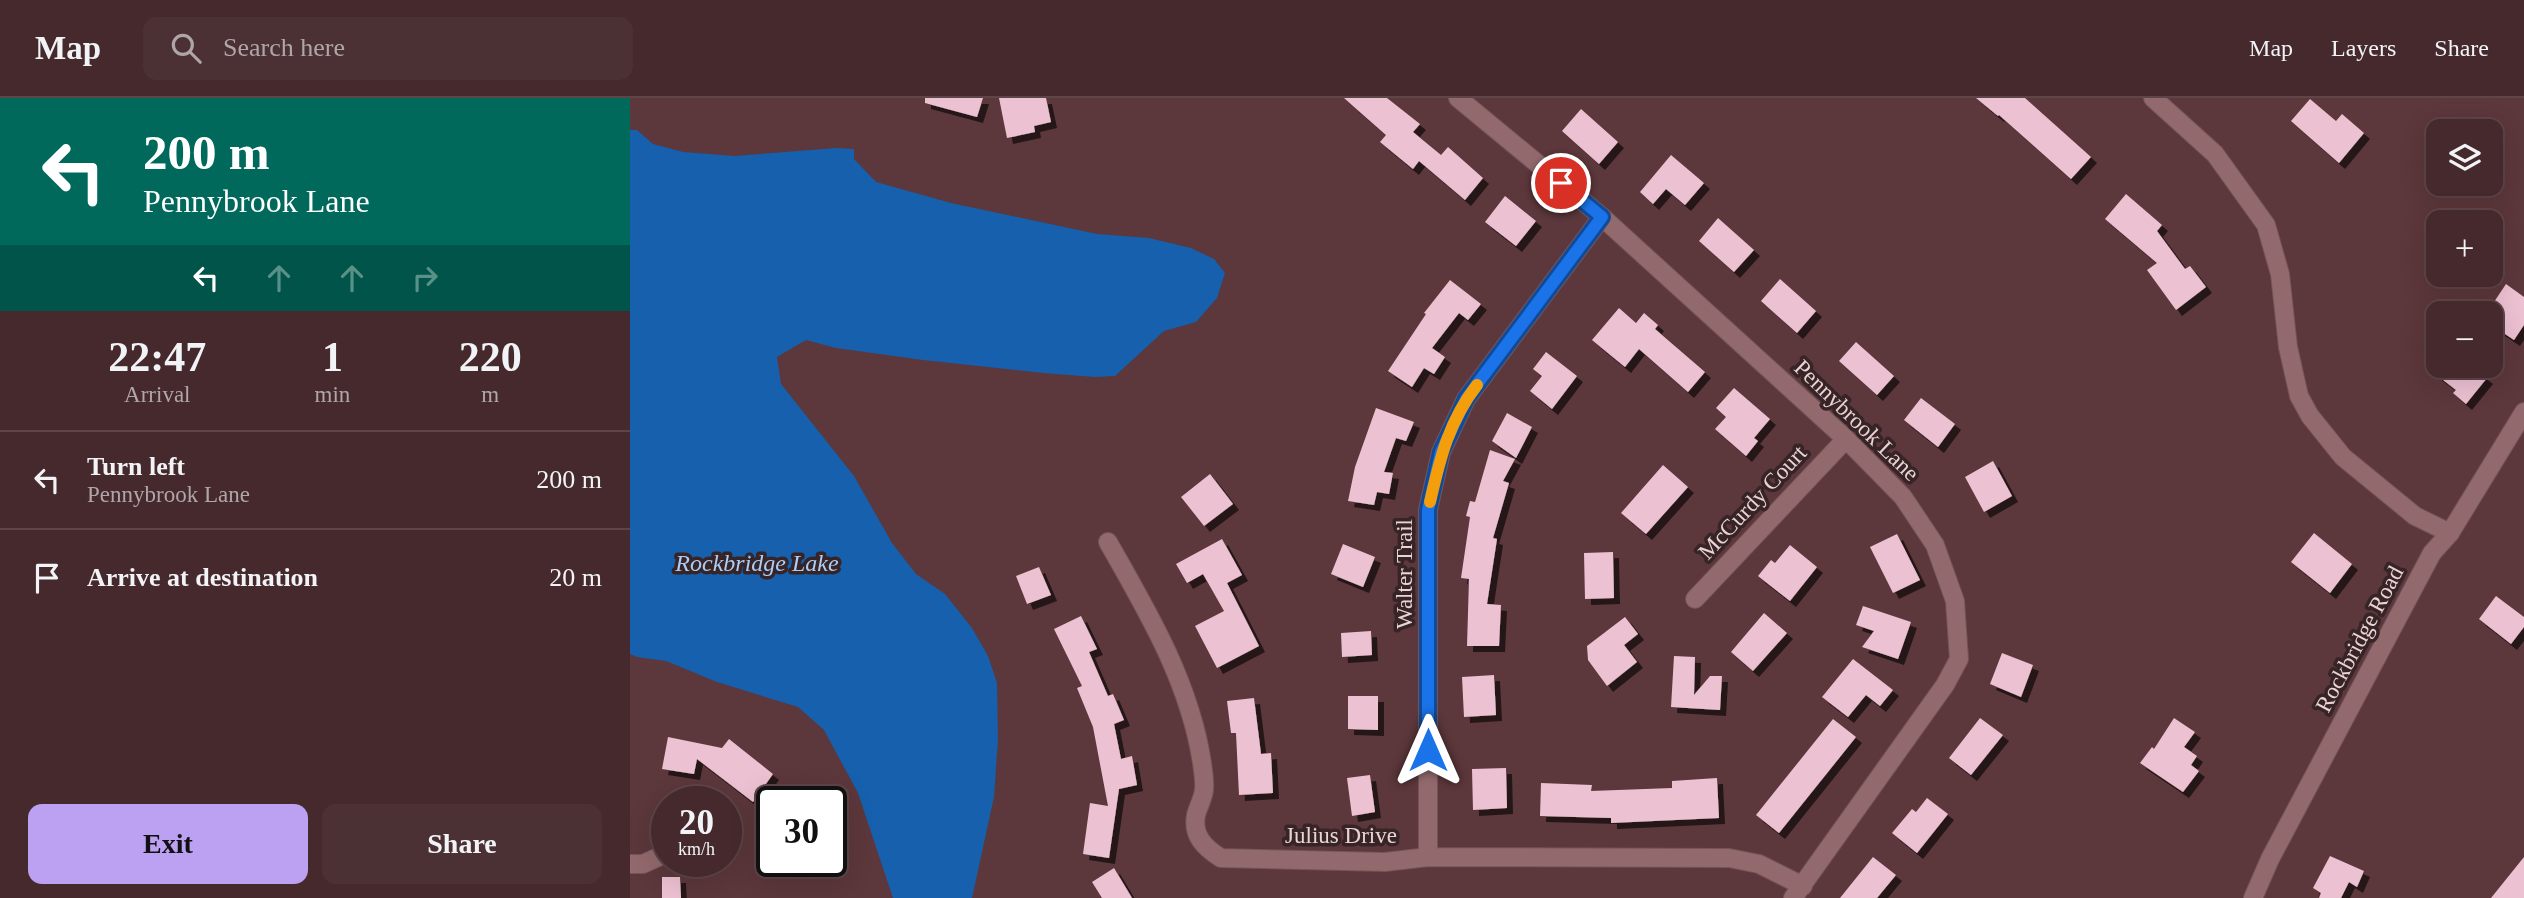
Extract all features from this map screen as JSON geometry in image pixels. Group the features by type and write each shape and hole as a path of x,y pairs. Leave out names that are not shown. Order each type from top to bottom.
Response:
{"street":[{"name":"Pennybrook Lane","path":"1458,98 1602,217 1846,439 1903,497 1936,545 1955,601 1959,659 1945,685 1798,892"},
{"path":"2153,98 2216,153 2266,225 2280,274 2288,347 2299,396 2310,416 2343,457 2415,516 2450,533"},
{"name":"Walter Trail","path":"1428,858 1428,510 1441,452 1466,399 1602,217"},
{"name":"Rockbridge Road","path":"2252,898 2432,553 2450,533 2524,412"},
{"name":"McCurdy Court","path":"1695,599 1846,439"},
{"name":"Julius Drive","path":"1108,542 1170,657 1191,718 1202,761 1204,789 1195,817 1198,837 1207,849 1221,858 1385,862 1428,858 1729,858 1759,863 1798,892"},
{"path":"630,864 643,864 651,860"}],"water":[{"name":"Rockbridge Lake","path":"630,130 637,130 653,144 683,152 735,156 854,149 854,159 876,182 951,203 1097,234 1149,238 1191,248 1214,259 1225,273 1217,298 1196,322 1164,331 1115,376 1043,373 923,360 836,348 806,340 777,357 781,384 854,476 892,543 916,574 945,594 972,628 988,656 997,683 998,740 994,797 972,898 893,898 858,793 824,730 798,707 717,682 666,661 630,654"}],"building":[{"path":"925,98 983,98 977,117 925,103"},
{"path":"999,98 1046,98 1051,122 1034,126 1035,132 1007,138"},
{"path":"1344,98 1387,98 1420,124 1413,132 1441,155 1448,147 1483,178 1465,200 1419,161 1413,169 1380,142 1386,135"},
{"path":"1976,98 2025,98 2091,157 2071,179"},
{"path":"2310,99 2336,121 2342,114 2364,133 2339,163 2291,121"},
{"path":"1581,109 1618,142 1599,164 1562,131"},
{"path":"1671,155 1704,183 1685,205 1666,189 1653,204 1640,192"},
{"path":"2126,194 2162,225 2157,231 2185,269 2190,266 2206,287 2176,310 2147,270 2157,263 2105,219"},
{"path":"1505,196 1536,221 1516,246 1485,222"},
{"path":"1718,218 1754,250 1734,272 1699,241"},
{"path":"1780,279 1816,311 1797,333 1761,301"},
{"path":"1450,280 1481,304 1468,320 1459,313 1432,348 1445,357 1434,374 1424,368 1412,387 1388,371 1426,314 1424,313"},
{"path":"2506,284 2524,297 2524,325 2514,340 2503,333 2503,301 2495,301"},
{"path":"1619,308 1636,323 1644,313 1658,325 1655,329 1705,372 1688,392 1639,349 1625,367 1592,340"},
{"path":"1856,342 1894,376 1877,395 1839,361"},
{"path":"1546,352 1577,376 1552,409 1530,391 1542,376 1533,369"},
{"path":"2440,378 2487,378 2466,404 2453,393 2456,390"},
{"path":"1734,388 1770,419 1754,438 1758,441 1746,456 1715,429 1726,417 1716,408"},
{"path":"1921,398 1955,424 1938,447 1904,420"},
{"path":"1376,408 1414,422 1406,441 1396,438 1384,472 1393,473 1389,494 1377,492 1374,505 1348,501 1355,467"},
{"path":"1507,413 1532,427 1516,458 1492,441"},
{"path":"1490,450 1515,459 1503,481 1509,483 1493,538 1497,539 1487,604 1501,605 1499,646 1467,646 1469,579 1461,578 1470,517 1466,516 1470,501 1475,502"},
{"path":"1993,461 2012,496 1984,512 1965,477"},
{"path":"1663,465 1688,487 1646,534 1621,513"},
{"path":"1210,474 1233,504 1204,526 1181,497"},
{"path":"2314,533 2352,564 2330,593 2291,562"},
{"path":"1897,534 1920,580 1893,593 1870,547"},
{"path":"1222,539 1242,575 1227,583 1259,646 1217,668 1195,626 1224,611 1203,574 1187,583 1176,564"},
{"path":"1343,544 1375,557 1363,587 1331,574"},
{"path":"1790,545 1817,567 1790,601 1758,576 1771,560 1775,563"},
{"path":"1613,552 1614,598 1585,599 1584,553"},
{"path":"1039,567 1051,595 1027,604 1016,576"},
{"path":"2496,596 2524,617 2524,627 2511,644 2479,619"},
{"path":"1863,606 1911,622 1898,659 1862,647 1874,631 1856,625"},
{"path":"1764,613 1787,633 1753,671 1731,652"},
{"path":"1081,616 1097,649 1089,652 1108,696 1113,694 1124,720 1114,724 1121,759 1132,756 1137,785 1119,789 1109,858 1083,854 1090,803 1108,806 1093,727 1077,688 1082,686 1054,629"},
{"path":"1625,617 1638,634 1624,645 1637,662 1607,686 1588,660 1587,646"},
{"path":"1371,631 1372,655 1342,657 1341,633"},
{"path":"2002,653 2033,665 2021,697 1990,684"},
{"path":"1674,656 1695,657 1694,695 1710,676 1722,676 1720,710 1671,707"},
{"path":"1853,659 1893,690 1880,706 1866,695 1848,717 1822,697"},
{"path":"1494,675 1496,715 1464,717 1462,677"},
{"path":"1348,696 1378,696 1378,730 1348,729"},
{"path":"1254,698 1261,754 1271,753 1273,793 1239,795 1236,733 1231,733 1227,701"},
{"path":"1980,718 2003,735 1971,775 1949,758"},
{"path":"2174,718 2195,732 2184,747 2197,756 2191,765 2199,771 2183,792 2140,763 2152,747 2154,749"},
{"path":"1833,719 1856,737 1779,833 1756,815"},
{"path":"668,737 722,748 729,739 773,774 764,786 756,786 756,798 753,802 742,794 742,786 732,786 697,759 694,774 662,769"},
{"path":"1506,768 1507,808 1473,810 1472,769"},
{"path":"1370,775 1375,812 1352,816 1347,778"},
{"path":"1717,778 1719,818 1611,823 1611,818 1540,816 1541,783 1592,785 1591,791 1672,788 1672,781"},
{"path":"1927,798 1948,814 1917,853 1892,833 1912,809 1916,812"},
{"path":"2330,856 2364,871 2357,887 2349,882 2341,898 2319,898 2321,893 2313,888"},
{"path":"1873,857 1896,875 1877,898 1840,898"},
{"path":"2524,857 2524,898 2491,898"},
{"path":"1114,868 1132,898 1102,898 1092,882"},
{"path":"662,877 680,877 681,898 662,898"}],"slow traffic":[{"path":"1430,502 1441,452 1466,399 1477,385"}],"route":[{"path":"1428,750 1428,510 1441,452 1466,399 1602,217 1561,183"}]}
